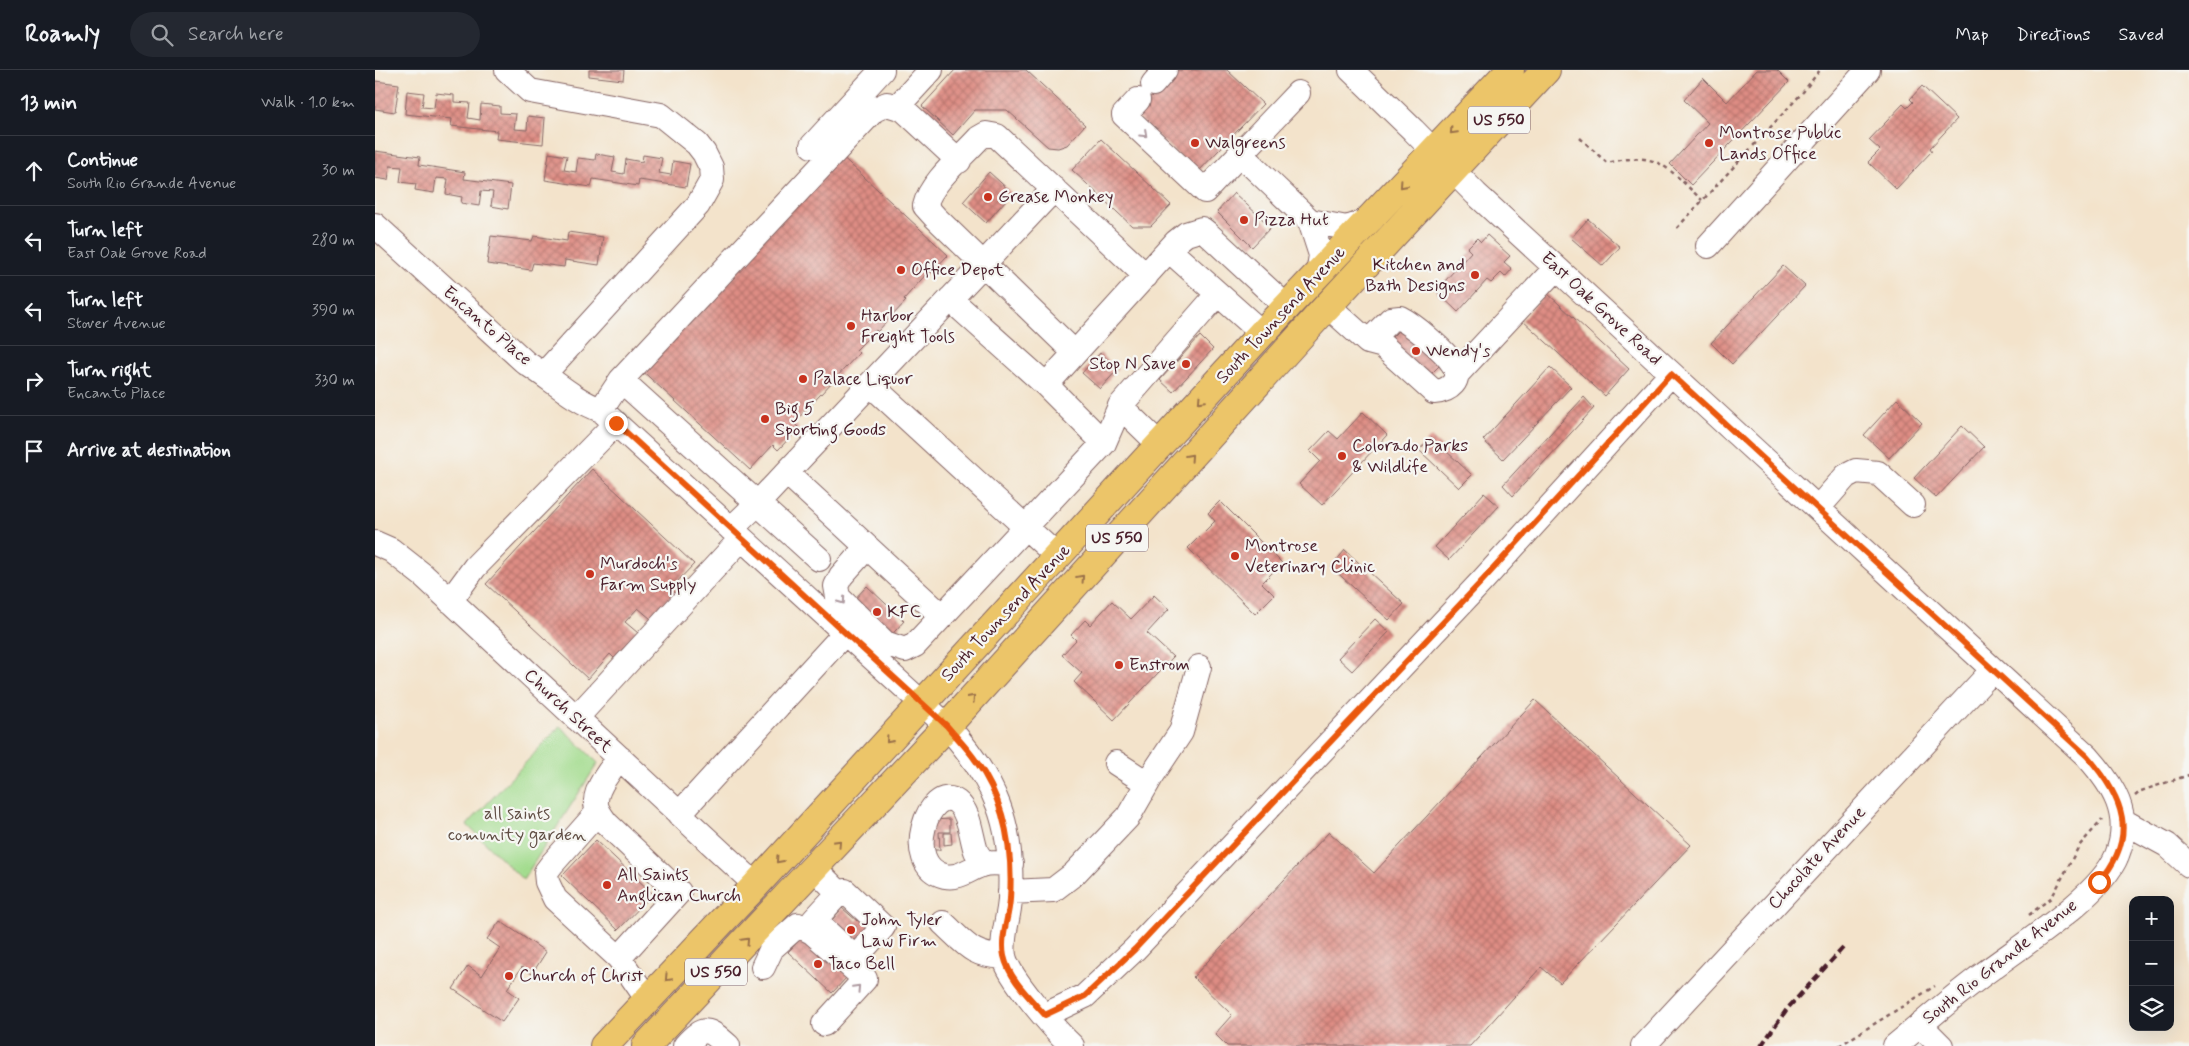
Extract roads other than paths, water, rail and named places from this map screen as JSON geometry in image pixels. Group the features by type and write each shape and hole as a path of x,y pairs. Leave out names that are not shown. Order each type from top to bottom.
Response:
{"highway":[{"name":"South Townsend Avenue","path":"646,1046 947,726 1328,306 1443,161 1510,70"},
{"name":"South Townsend Avenue","path":"604,1046 756,885 1262,334 1372,219 1443,161 1546,70"}],"street":[{"path":"507,70 530,91 661,115 697,144 711,167 713,180 698,205 544,374"},
{"path":"822,151 828,128 882,70"},
{"path":"897,107 931,70"},
{"path":"1708,246 1867,70"},
{"name":"East Oak Grove Road","path":"1357,72 1472,191 1818,508 1992,671 2087,756 2101,772 2121,807 2114,819"},
{"path":"1152,84 1124,115 1205,191 1298,93"},
{"path":"450,601 475,567 608,417 621,380 822,151 874,110 887,104 903,109 959,161"},
{"path":"1075,353 982,265 925,206 927,196 935,185 986,134 997,136 1146,276"},
{"path":"1240,154 1310,221 1321,255 1318,275"},
{"path":"576,718 736,534 758,503 1053,189"},
{"path":"1310,221 1347,228 1372,219"},
{"name":"Encanto Place","path":"375,225 525,363 608,417 947,726 977,762 990,786 1003,818 1011,864 1004,956"},
{"path":"1046,385 1169,250 1186,234 1202,229 1288,308"},
{"path":"1169,250 1262,334"},
{"path":"1328,306 1434,392 1445,391 1454,383 1456,375 1556,268"},
{"path":"866,548 841,576 836,586 838,597 845,607 885,644 893,648 905,650 915,645 1104,442 1120,406 1217,295"},
{"path":"950,299 1046,385 1104,442"},
{"path":"1376,344 1391,319 1400,318 1408,322 1453,364 1456,375"},
{"path":"1045,1015 1085,996 1142,943 1476,587 1671,374"},
{"path":"621,380 819,559"},
{"path":"870,384 1057,556"},
{"path":"1120,406 1159,445"},
{"path":"1818,508 1846,476 1856,471 1878,473 1913,505"},
{"path":"787,473 866,548 942,616"},
{"name":"Church Street","path":"380,552 424,576 756,885"},
{"path":"679,814 844,634"},
{"path":"1010,892 1053,890 1074,874 1128,817 1147,783 1181,732 1199,667"},
{"name":"Chocolate Avenue","path":"1643,1046 1992,671"},
{"path":"619,958 679,892 606,823 599,812 595,801 607,772 620,758"},
{"path":"1116,763 1147,783"},
{"path":"985,863 976,853 963,810 957,802 950,799 943,800 933,808 922,825 923,859 931,870 946,876 962,875 985,863 1011,864"},
{"path":"599,812 546,872 547,882 555,899 619,958 648,1000"},
{"path":"2114,819 2167,845 2189,865"},
{"name":"South Rio Grande Avenue","path":"1895,1046 1976,979 2069,910 2099,882 2110,870 2117,855 2114,819"},
{"path":"814,868 839,893"},
{"path":"943,923 971,949 989,957 1004,956 1021,988 1072,1046"},
{"path":"763,967 772,948 797,925 812,932 865,979 824,1024"},
{"path":"1920,1025 1941,1046"},
{"path":"685,1046 702,1031 712,1032 728,1046"}],"railway":[{"path":"1761,1046 1787,1009 1843,948"}],"place":[{"name":"Walgreens","path":"1195,143"},
{"name":"Montrose Public Lands Office","path":"1709,143"},
{"name":"Grease Monkey","path":"988,197"},
{"name":"Pizza Hut","path":"1244,220"},
{"name":"Office Depot","path":"901,270"},
{"name":"Kitchen and Bath Designs","path":"1475,275"},
{"name":"Harbor Freight Tools","path":"851,326"},
{"name":"Wendy's","path":"1416,351"},
{"name":"Stop N Save","path":"1186,364"},
{"name":"Palace Liquor","path":"803,379"},
{"name":"Big 5 Sporting Goods","path":"765,419"},
{"name":"Colorado Parks & Wildlife","path":"1342,456"},
{"name":"Montrose Veterinary Clinic","path":"1235,556"},
{"name":"Murdoch's Farm Supply","path":"590,574"},
{"name":"KFC","path":"877,612"},
{"name":"Enstrom","path":"1119,665"},
{"name":"All Saints Anglican Church","path":"607,885"},
{"name":"John Tyler Law Firm","path":"851,930"},
{"name":"Taco Bell","path":"818,964"},
{"name":"Church of Christ","path":"509,976"}],"park label":[{"name":"all saints comunity garden","path":"517,824"}]}
